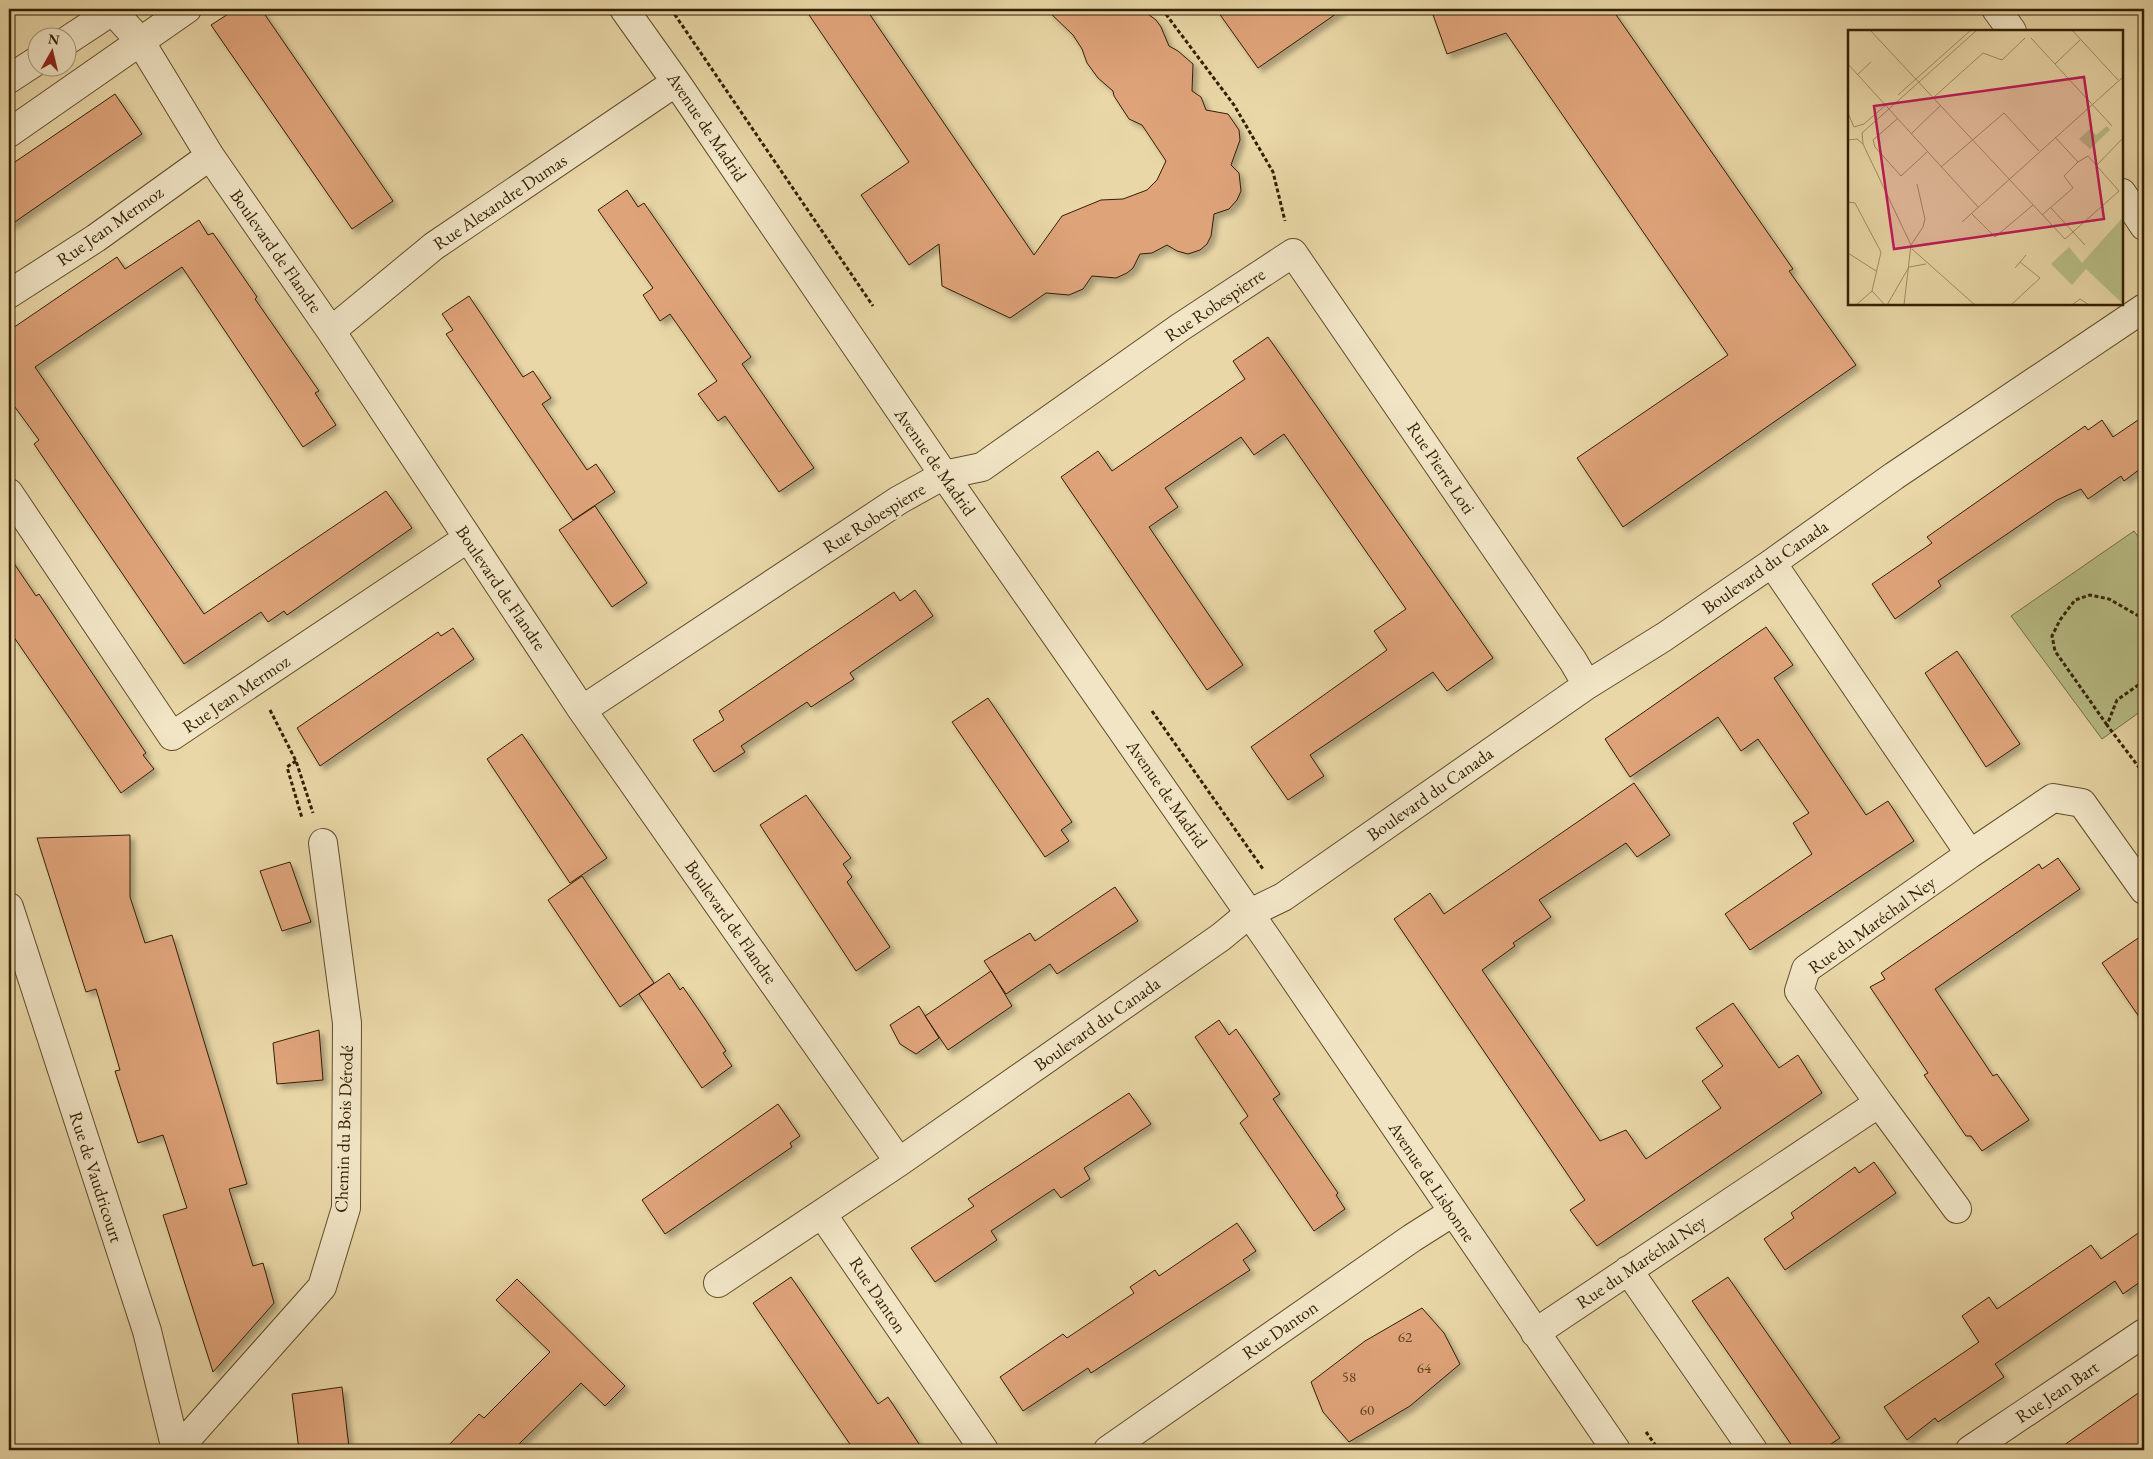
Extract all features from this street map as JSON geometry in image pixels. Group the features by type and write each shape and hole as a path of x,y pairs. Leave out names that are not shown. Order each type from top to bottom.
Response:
{"street":[{"path":"78,33 113,9"},
{"name":"Boulevard de Flandre","path":"113,9 140,41 210,156 331,331 582,710 900,1162"},
{"path":"9,133 187,9"},
{"name":"Avenue de Madrid","path":"624,9 944,474 1250,913"},
{"path":"1996,9 2011,30"},
{"path":"9,79 28,67"},
{"name":"Rue Alexandre Dumas","path":"331,331 434,246 676,82"},
{"name":"Rue Jean Mermoz","path":"9,294 96,238 210,156"},
{"path":"2123,194 2144,226"},
{"name":"Rue Robespierre","path":"582,710 899,500 944,474 982,467 1179,328 1293,253"},
{"name":"Rue Pierre Loti","path":"1293,253 1573,661 1587,685"},
{"name":"Boulevard du Canada","path":"718,1283 900,1162 1221,938 1250,913 1283,897 1587,685 1664,637 1894,476 2144,308"},
{"name":"Rue Jean Mermoz","path":"9,493 172,736 468,538"},
{"path":"1772,563 1970,854 2053,798 2082,803 2144,890"},
{"name":"Chemin du Bois Dérodé","path":"177,1450 322,1286 346,1208 347,1024 322,842"},
{"name":"Rue du Maréchal Ney","path":"1535,1333 1879,1103 1799,990 1806,970 1970,854"},
{"name":"Rue de Vaudricourt","path":"9,907 147,1332 177,1450"},
{"name":"Avenue de Lisbonne","path":"1250,913 1616,1450"},
{"path":"1879,1103 1957,1209"},
{"name":"Rue Danton","path":"1108,1450 1412,1238 1453,1212"},
{"name":"Rue Danton","path":"822,1214 984,1450"},
{"path":"1628,1270 1753,1450"},
{"name":"Rue Jean Bart","path":"1970,1450 2144,1333"}],"path":[{"path":"1162,9 1234,105 1273,172 1293,253"},
{"path":"2144,619 2109,599 2090,595 2075,600 2060,620 2052,636 2056,651 2107,725 2144,774"},
{"path":"255,681 296,761 322,842"},
{"path":"2107,725 2117,700 2144,681"},
{"path":"296,761 287,767 309,839 322,842"}],"green space":[{"path":"2134,531 2144,545 2144,709 2102,739 2011,616"}],"building":[{"path":"236,9 261,9 393,201 352,229 211,25"},
{"path":"805,9 866,9 1034,255 1062,216 1101,200 1123,199 1147,190 1157,180 1166,161 1142,125 1129,119 1114,96 1113,91 1098,78 1087,63 1082,49 1073,35 1046,9 1121,9 1148,14 1156,20 1169,46 1193,64 1192,91 1201,97 1206,110 1228,114 1239,130 1240,140 1231,165 1239,173 1241,191 1237,200 1229,209 1214,214 1211,236 1207,244 1200,250 1188,254 1177,251 1167,245 1152,253 1140,254 1133,268 1127,273 1116,278 1092,276 1083,289 1069,295 1046,293 1010,318 942,286 939,244 909,265 861,195 909,162"},
{"path":"1216,9 1343,9 1258,68"},
{"path":"1431,9 1612,9 1793,269 1789,271 1856,365 1623,527 1577,458 1728,355 1506,33 1447,54"},
{"path":"115,94 142,134 9,226 9,166"},
{"path":"627,190 638,207 644,203 751,357 742,364 814,468 779,492 725,416 718,421 698,394 717,381 670,314 660,321 643,295 653,288 598,210"},
{"path":"199,220 208,235 213,233 257,297 255,299 319,391 315,393 336,425 303,447 182,267 35,367 204,614 386,491 412,528 287,615 284,611 268,622 261,612 184,664 34,444 39,440 9,399 9,329 117,257 125,269"},
{"path":"469,296 523,377 533,371 551,398 542,404 587,470 596,464 615,492 573,520 446,334 453,330 442,314"},
{"path":"1268,337 1493,658 1447,691 1433,672 1310,755 1324,776 1288,800 1251,747 1387,650 1374,631 1406,609 1284,434 1254,455 1241,437 1165,488 1178,507 1149,527 1243,665 1207,690 1061,477 1098,451 1112,471 1245,379 1233,361"},
{"path":"2144,416 2144,466 2124,481 2121,476 2088,499 2081,489 2057,500 1938,581 1941,586 1895,619 1872,584 1932,543 1927,537 2085,426 2088,430 2102,420 2113,437"},
{"path":"595,506 647,583 612,607 559,530"},
{"path":"9,556 36,596 39,594 146,753 143,755 154,769 121,793 9,630"},
{"path":"915,590 933,616 850,673 854,679 811,707 807,702 741,746 745,752 714,772 693,740 724,720 719,711 894,592 900,601"},
{"path":"1766,627 1793,665 1774,678 1866,815 1888,801 1914,841 1750,950 1725,914 1812,854 1793,823 1809,813 1758,739 1741,751 1718,717 1630,777 1605,739"},
{"path":"453,628 474,659 320,766 297,728 438,632 441,636"},
{"path":"1957,651 2020,744 1986,767 1925,673"},
{"path":"988,698 1072,822 1061,830 1069,841 1045,857 952,722"},
{"path":"522,734 607,858 570,883 487,759"},
{"path":"1634,783 1670,835 1637,857 1626,843 1539,900 1551,917 1513,943 1515,946 1482,970 1600,1141 1626,1130 1646,1159 1721,1108 1702,1081 1723,1066 1696,1028 1733,1003 1779,1068 1798,1055 1822,1093 1597,1246 1570,1210 1585,1200 1394,919 1430,893 1444,914"},
{"path":"806,795 851,858 843,864 852,877 847,882 890,947 856,971 760,825"},
{"path":"130,835 130,897 145,943 172,935 247,1184 229,1189 253,1266 263,1263 274,1303 213,1372 163,1215 187,1208 163,1135 138,1143 115,1071 120,1070 96,989 86,992 37,838"},
{"path":"2058,858 2080,889 1935,989 1993,1076 1997,1074 2029,1120 1982,1151 1971,1136 1966,1136 1924,1075 1928,1073 1870,987 1885,979 1881,973 2039,864 2042,869"},
{"path":"290,862 311,922 282,931 260,871"},
{"path":"582,876 654,983 620,1007 548,900"},
{"path":"1115,887 1138,921 1057,974 1050,964 1006,994 984,961 1030,933 1035,941"},
{"path":"2144,934 2144,1024 2102,963"},
{"path":"991,971 1012,1006 948,1050 925,1016"},
{"path":"669,973 680,990 683,987 705,1019 726,1051 723,1053 732,1066 702,1088 639,994"},
{"path":"919,1006 939,1038 916,1054 900,1044 890,1025"},
{"path":"1219,1020 1229,1035 1236,1029 1280,1094 1273,1099 1338,1193 1336,1195 1345,1209 1314,1231 1240,1123 1248,1116 1195,1037"},
{"path":"319,1030 323,1080 277,1084 273,1043"},
{"path":"1129,1093 1151,1124 1084,1168 1090,1179 1061,1198 1054,1189 991,1231 997,1240 935,1282 911,1248 974,1206 968,1199"},
{"path":"778,1104 800,1136 790,1143 792,1147 665,1234 642,1200"},
{"path":"1874,1162 1896,1193 1785,1270 1764,1239 1794,1218 1791,1213 1855,1167 1859,1173"},
{"path":"1237,1223 1256,1251 1243,1260 1250,1270 1091,1373 1088,1368 1023,1411 1000,1377 1063,1334 1067,1338 1134,1293 1130,1287 1155,1270 1159,1276"},
{"path":"2144,1229 2144,1279 2123,1294 2115,1281 1995,1364 2004,1377 1938,1422 1935,1418 1907,1440 1884,1407 1979,1342 1962,1316 1989,1297 1997,1309 2091,1245 2101,1259"},
{"path":"791,1277 878,1404 888,1397 923,1450 854,1450 753,1303"},
{"path":"1728,1277 1840,1438 1822,1450 1795,1450 1692,1301"},
{"path":"517,1279 625,1386 605,1406 581,1383 517,1446 522,1450 444,1450 479,1414 484,1418 550,1352 496,1300"},
{"path":"1422,1308 1444,1333 1460,1364 1410,1406 1349,1442 1323,1412 1311,1382 1365,1341"},
{"path":"342,1387 349,1448 299,1450 292,1394"},
{"path":"2144,1389 2144,1442 2132,1450 2057,1450"}]}
